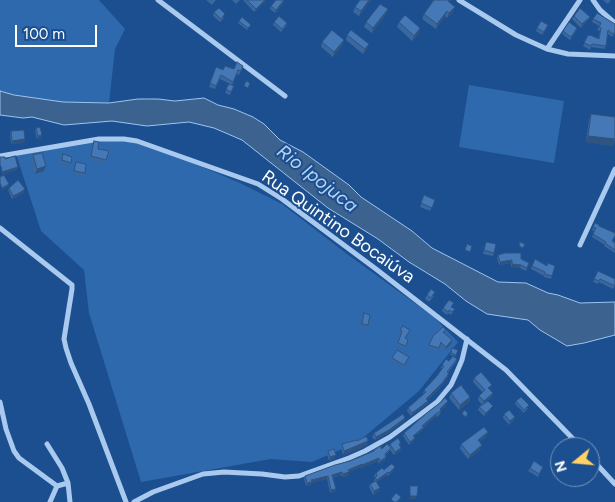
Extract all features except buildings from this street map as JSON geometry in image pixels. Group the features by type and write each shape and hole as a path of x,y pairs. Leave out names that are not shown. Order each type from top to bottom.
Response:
{"street":[{"path":"158,0 285,96"},
{"path":"459,0 516,35 547,49 568,54 615,56"},
{"path":"547,49 580,0"},
{"path":"593,0 600,10 615,23"},
{"name":"Rua Quintino Bocaiúva","path":"0,156 99,139 124,139 137,141 258,184 282,199 376,269 506,370 570,437"},
{"path":"580,246 615,169"},
{"path":"0,228 72,285 64,338 71,364 90,404 126,502"},
{"path":"134,502 152,492 203,474 224,472 285,477 299,476 365,451 390,437 437,402 451,385 462,360 466,339"},
{"path":"0,402 6,429 14,451 19,458 57,486"},
{"path":"47,444 62,468 68,483 70,502"},
{"path":"600,468 615,484"},
{"path":"57,486 68,483"},
{"path":"50,502 57,486"}],"shaded area":[{"path":"0,0 99,0 125,29 115,49 109,103 63,102 14,95 0,91"},
{"path":"469,85 564,101 554,163 459,147"},
{"path":"103,140 140,141 238,182 282,204 434,317 458,342 419,391 358,442 312,462 271,459 141,482 89,313 84,270 41,231 16,154"}],"water":[{"name":"Rio Ipojuca","path":"0,91 14,95 63,102 109,103 138,99 175,101 204,98 218,105 234,109 264,124 280,140 303,152 349,185 361,197 412,231 432,248 498,282 526,283 548,293 580,303 615,302 615,335 567,346 540,330 528,320 487,314 378,239 328,208 242,140 214,128 189,122 147,126 112,121 64,125 32,117 23,118 0,115"}]}
